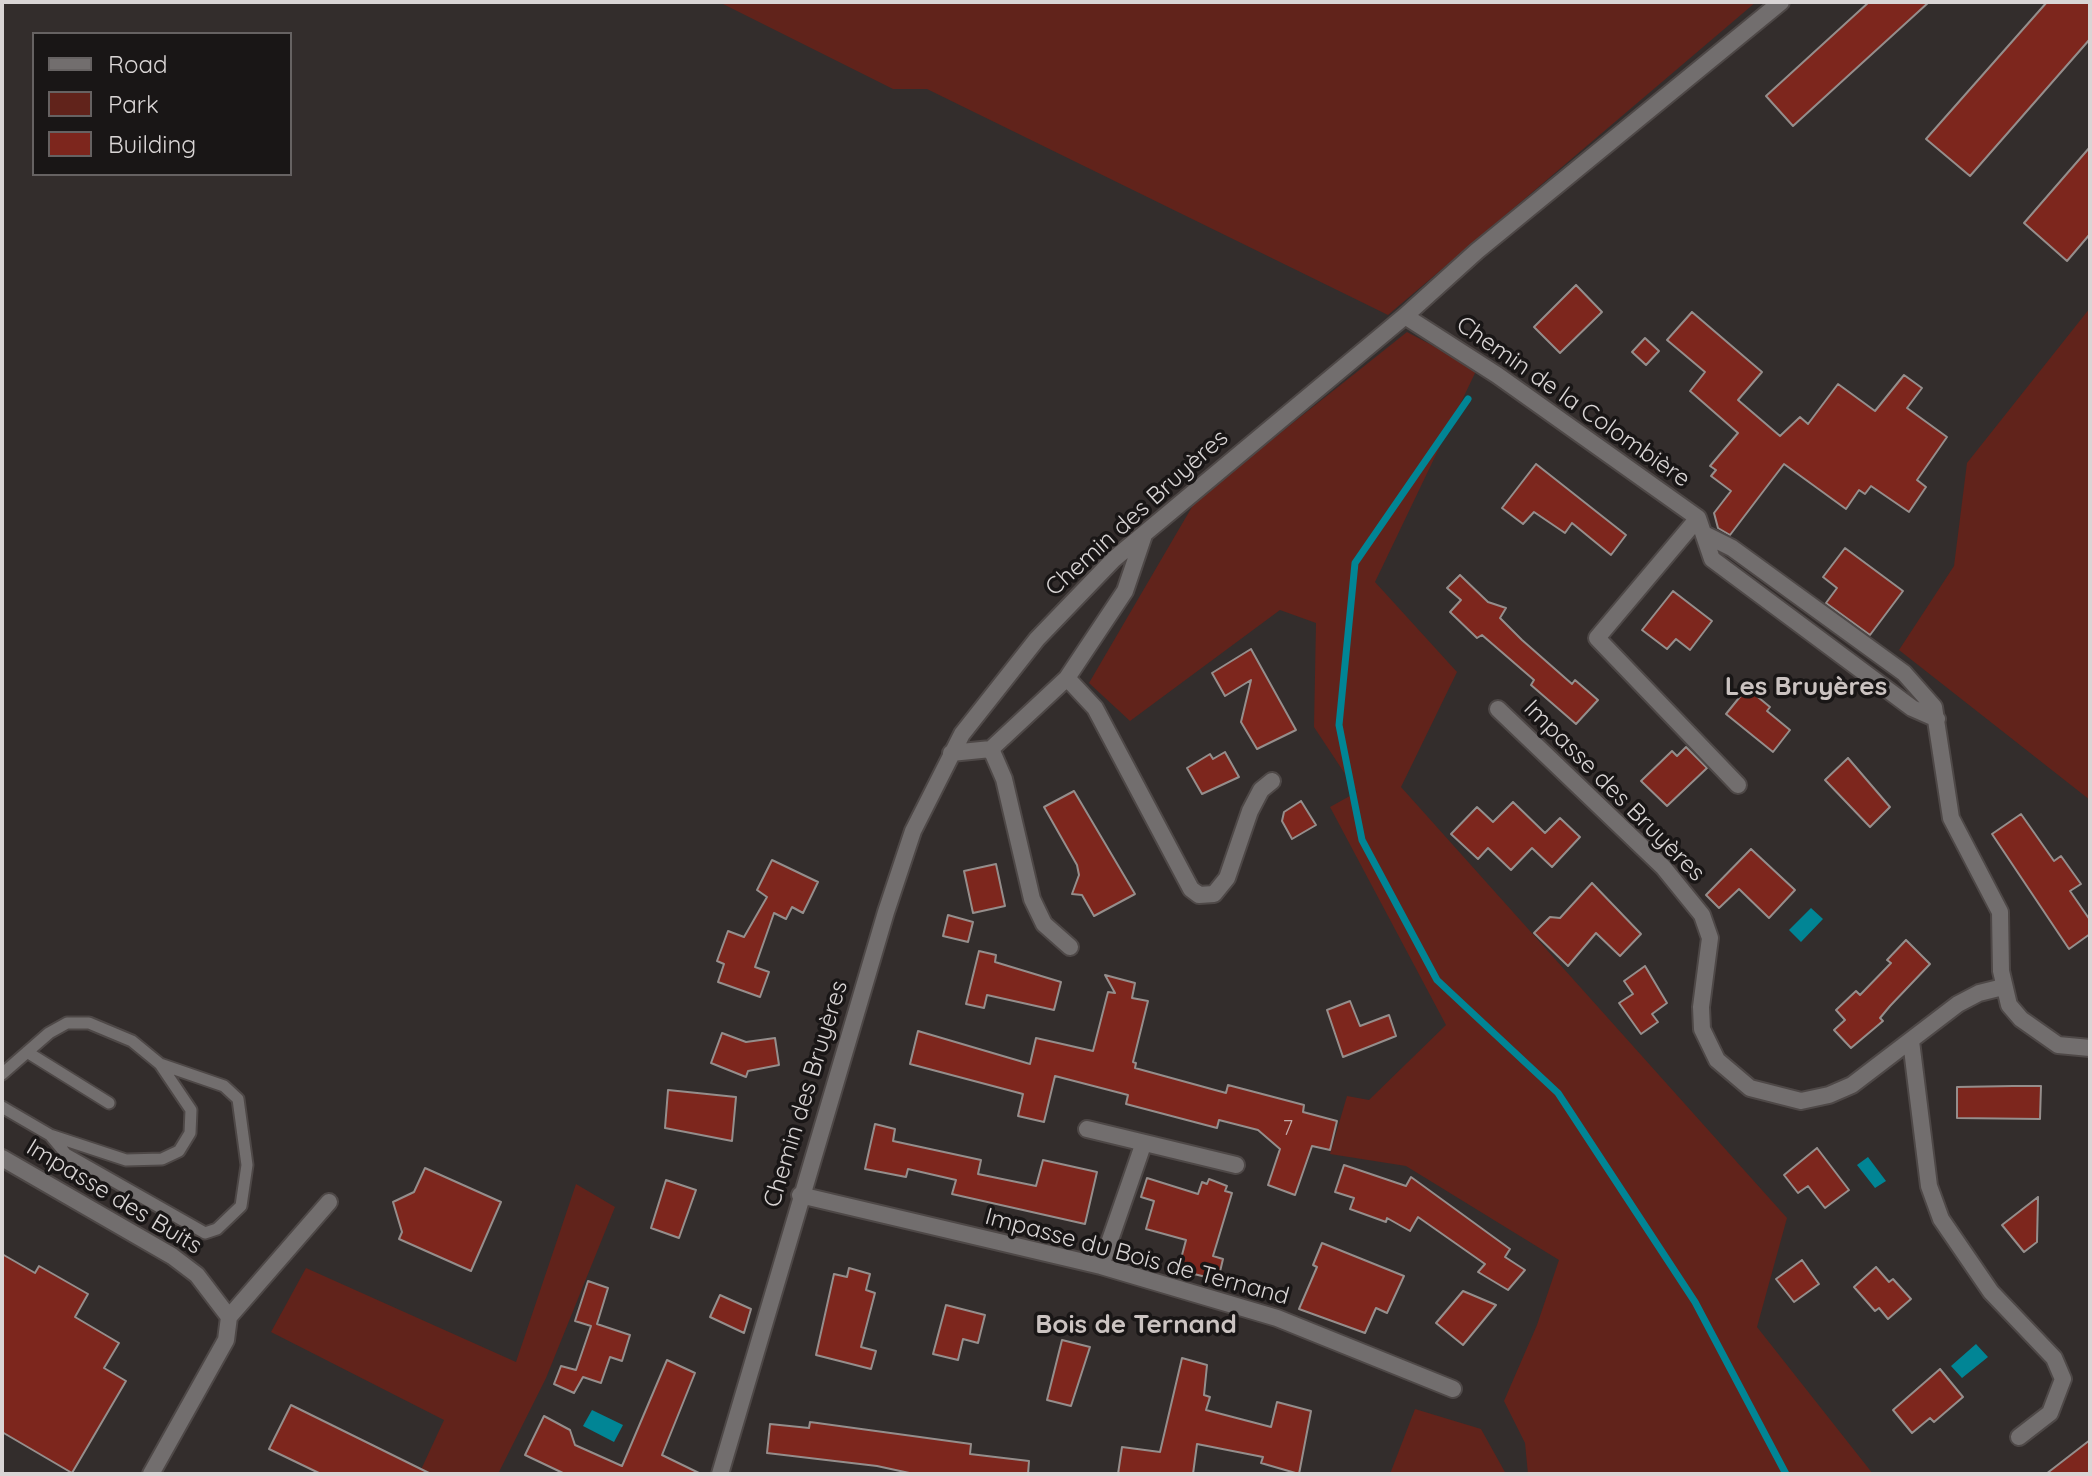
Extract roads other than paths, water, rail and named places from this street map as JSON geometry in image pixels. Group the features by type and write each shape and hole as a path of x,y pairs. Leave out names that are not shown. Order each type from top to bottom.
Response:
{"street":[{"name":"Chemin des Bruyères","path":"720,1474 800,1195 913,831 951,753 971,722 1037,639 1072,601 1145,533 1405,316 1477,251 1781,2"},
{"name":"Chemin de la Colombière","path":"1405,316 1497,375 1904,673 1934,707 1937,719"},
{"name":"Chemin de la Colombière","path":"1701,526 1712,559 1912,708 1937,719"},
{"path":"1701,526 1597,638 1738,785"},
{"path":"951,753 991,749 1067,678 1125,591 1145,533"},
{"path":"1067,678 1095,708 1191,889 1199,895 1214,894 1227,878 1250,811 1261,790 1272,781"},
{"name":"Impasse des Bruyères","path":"1498,709 1663,867 1702,915 1710,938 1701,1007 1702,1029 1710,1050 1733,1076 1750,1088 1801,1101 1852,1085 1958,1004 1979,993 2003,987"},
{"path":"1937,719 1951,818 2000,912 2003,987 2009,1005 2042,1036 2058,1045 2090,1048"},
{"path":"991,749 1004,779 1032,899 1044,924 1070,947"},
{"path":"1911,1041 1929,1186 1941,1219 1991,1292 2054,1358 2063,1379 2050,1413 2019,1437"},
{"path":"1087,1129 1143,1145 1236,1165"},
{"path":"1101,1266 1143,1145"},
{"name":"Impasse des Buits","path":"2,1158 172,1256 197,1275 229,1317"},
{"name":"Impasse du Bois de Ternand","path":"800,1195 1101,1266 1277,1318 1453,1389"},
{"path":"151,1474 226,1340 229,1317 329,1202"}],"lane":[{"path":"2,1074 67,1023 89,1023 132,1041 160,1064 191,1110 190,1133 179,1151 162,1159 126,1160 50,1135 2,1107"},
{"path":"27,1052 109,1103"},
{"path":"50,1135 66,1154 191,1226 205,1233 217,1229 241,1206 247,1165 238,1099 224,1086 160,1064"}],"water":[{"path":"1811,908 1823,919 1801,942 1789,930"},
{"path":"1868,1157 1886,1181 1875,1188 1857,1165"},
{"path":"1976,1344 1988,1357 1962,1378 1951,1366"},
{"path":"592,1410 623,1425 614,1442 583,1426"}],"waterway":[{"path":"1468,399 1355,563 1339,725 1362,840 1437,980 1558,1093 1695,1302 1786,1474"}],"district":[{"name":"Les Bruyères","path":"1806,687"},
{"name":"Bois de Ternand","path":"1136,1325"}]}
